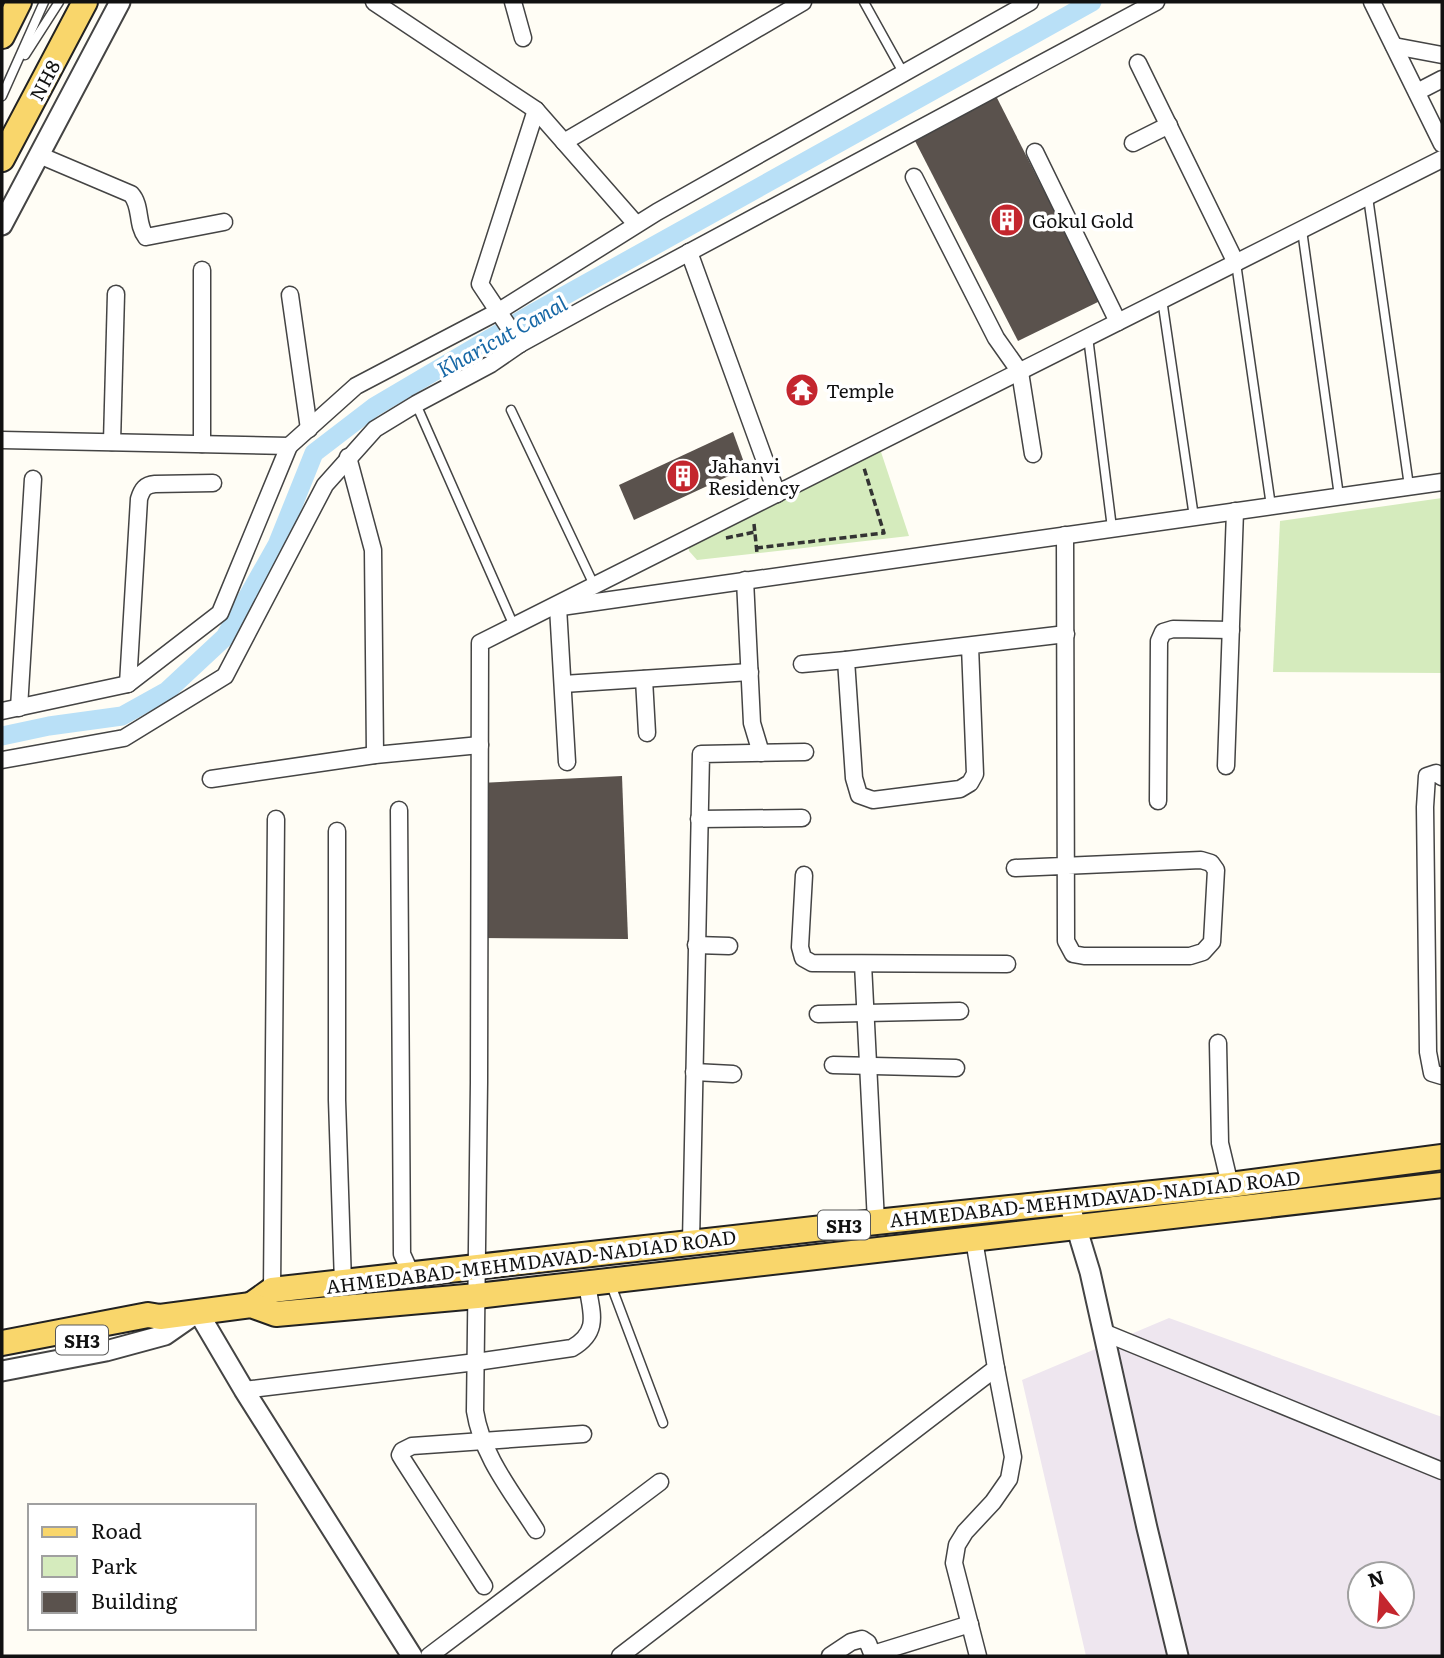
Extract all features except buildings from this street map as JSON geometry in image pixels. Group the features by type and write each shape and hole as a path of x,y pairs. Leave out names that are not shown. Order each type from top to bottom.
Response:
{"main road":[{"path":"4,27 19,2"},
{"name":"NH8","path":"2,159 76,3"},
{"name":"AHMEDABAD-MEHMDAVAD-NADIAD ROAD","path":"272,1290 1230,1185 1442,1157"},
{"path":"2,1343 148,1315 160,1317 251,1306 276,1314 477,1296 1442,1185"},
{"path":"251,1306 272,1290"},
{"name":"SH3","path":"2,1357 151,1325 160,1317"}],"street":[{"path":"2,225 120,2"},
{"path":"374,2 536,110 636,224"},
{"path":"513,2 523,38"},
{"path":"564,142 803,2"},
{"path":"2,711 128,684 220,613 289,446 356,386 499,310 636,224 1030,2"},
{"path":"2,760 124,738 225,676 326,485 375,429 491,364 520,344 1156,2"},
{"path":"1372,2 1442,144"},
{"path":"76,3 110,20"},
{"path":"1394,46 1442,55"},
{"path":"1138,63 1236,263"},
{"path":"1417,93 1442,79"},
{"path":"520,344 480,284 536,110"},
{"path":"1133,144 1169,125"},
{"path":"1035,152 1118,322"},
{"path":"39,155 131,194 137,201 141,230 146,237 223,222"},
{"path":"536,1530 488,1455 475,1411 480,643 1442,159"},
{"path":"914,177 996,338 1020,372 1033,454"},
{"path":"689,252 777,494"},
{"path":"202,270 202,444"},
{"path":"111,442 116,294"},
{"path":"290,295 309,429"},
{"path":"2,440 289,446"},
{"path":"348,457 373,550 375,755"},
{"path":"19,708 33,479"},
{"path":"554,608 1442,482"},
{"path":"128,684 141,491 148,485 155,484 213,483"},
{"path":"1226,766 1235,511"},
{"path":"1015,868 1065,868 1201,860 1210,863 1216,870 1212,942 1203,952 1190,956 1084,956 1073,954 1066,941 1065,868 1065,535"},
{"path":"745,580 752,723 761,753"},
{"path":"554,608 563,684 567,762"},
{"path":"1158,801 1159,641 1163,632 1173,629 1231,630"},
{"path":"802,664 1066,634"},
{"path":"846,660 857,787 859,795 873,800 960,789 970,783 975,774 970,646"},
{"path":"563,684 750,671"},
{"path":"644,679 647,733"},
{"path":"211,779 375,755 480,745"},
{"path":"691,1242 701,754 805,752"},
{"path":"1442,777 1436,773 1427,776 1425,807 1428,1052 1432,1073 1442,1076"},
{"path":"399,810 402,1254 411,1274"},
{"path":"699,819 802,818"},
{"path":"272,1290 276,819"},
{"path":"337,831 337,1100 343,1283"},
{"path":"804,875 800,947 803,958 812,963 1007,964"},
{"path":"696,945 729,946"},
{"path":"863,964 866,1066 876,1222"},
{"path":"818,1014 960,1011"},
{"path":"1218,1044 1220,1143 1230,1185"},
{"path":"833,1065 956,1068"},
{"path":"694,1072 733,1074"},
{"path":"1069,1203 1090,1272 1178,1656"},
{"path":"974,1240 1013,1457 1009,1479 957,1545 954,1563 978,1656"},
{"path":"244,1390 572,1348 585,1340 593,1324 598,1283"},
{"path":"2,1371 106,1351 165,1335 198,1312 244,1390 412,1656"},
{"path":"1103,1332 1442,1471"},
{"name":"SH3","path":"2,1337 29,1338"},
{"path":"620,1656 996,1368"},
{"path":"484,1586 401,1455 402,1451 412,1446 583,1434"},
{"path":"429,1656 660,1482"},
{"path":"830,1656 851,1642 862,1639 868,1643 873,1655 970,1624"}],"lane":[{"path":"2,96 44,2"},
{"path":"864,2 904,74"},
{"path":"12,77 76,3"},
{"path":"1368,197 1409,486"},
{"path":"1302,230 1339,496"},
{"path":"1236,263 1270,506"},
{"path":"1162,299 1194,517"},
{"path":"1088,337 1112,528"},
{"path":"416,404 514,626"},
{"path":"511,410 594,585"},
{"path":"598,1283 663,1423"}],"path":[{"path":"724,539 755,532 757,550 884,533 862,461"}],"shaded area":[{"path":"1169,1318 1442,1417 1442,1656 1086,1656 1022,1380"}],"green space":[{"path":"878,443 909,536 697,560 689,551 688,539"},
{"path":"1442,498 1442,673 1273,672 1280,521"}],"waterway":[{"name":"Kharicut Canal","path":"2,736 49,726 122,716 167,691 225,637 277,545 314,453 374,407 535,312 1092,2"}],"place":[{"name":"Gokul Gold","path":"1007,220"},
{"name":"Temple","path":"802,390"},
{"name":"Jahanvi Residency","path":"683,476"}]}
